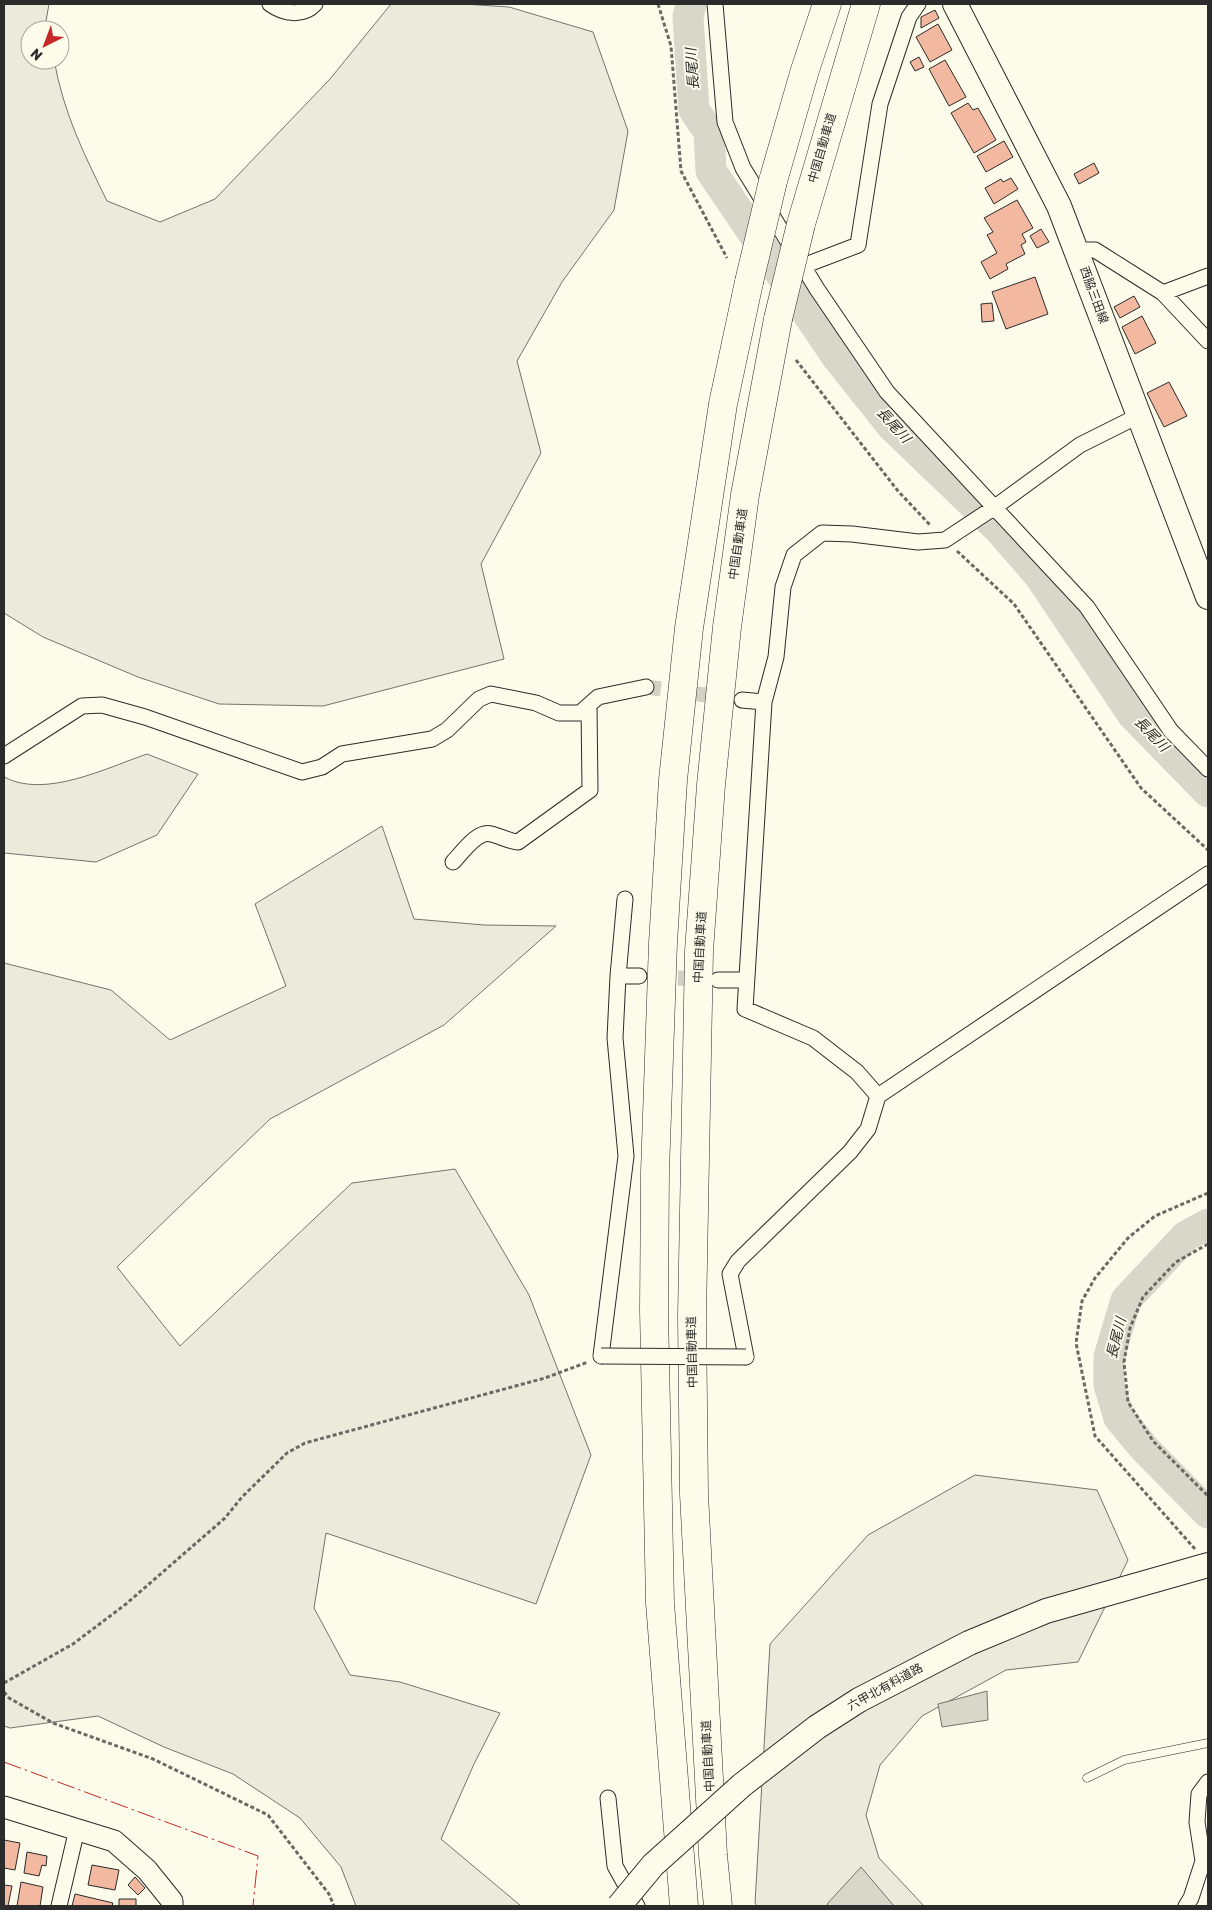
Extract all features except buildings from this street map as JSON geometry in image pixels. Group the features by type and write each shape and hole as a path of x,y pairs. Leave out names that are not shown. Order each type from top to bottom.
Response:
{"highway":[{"path":"684,1906 660,1603 654,1310 655,1172 662,943 673,780 689,628 723,404 773,182 827,4"},
{"name":"中国自動車道","path":"718,1906 713,1855 694,1494 692,1297 698,951 711,785 727,627 745,495 778,319 801,224 866,4"}],"main road":[{"name":"西脇三田線","path":"955,4 1059,206 1078,250 1138,416 1208,597"},
{"name":"六甲北有料道路","path":"619,1906 653,1865 742,1785 817,1727 859,1700 968,1643 1046,1611 1205,1560"}],"street":[{"path":"270,4 278,9 294,13 310,10 315,4"},
{"path":"715,4 725,122 743,168 803,266 887,392 1087,607 1171,731 1208,769"},
{"path":"803,266 858,245 880,104 909,17 918,4"},
{"path":"1078,250 1095,250 1163,293 1199,329 1208,342"},
{"path":"1163,293 1208,276"},
{"path":"878,1096 857,1072 813,1038 744,1009 764,702 776,657 783,587 794,555 822,533 852,534 918,542 945,540 995,507 1080,445 1138,416"},
{"path":"4,756 82,706 102,705 144,717 302,772 322,767 342,754 432,739 447,730 479,699 491,694 536,703 559,713 580,713 598,697 646,687"},
{"path":"742,700 764,702"},
{"path":"453,862 482,834 489,833 505,840 518,842 590,790 589,705"},
{"path":"625,899 615,1038 626,1156 601,1356 746,1357 730,1274 738,1261 850,1152 868,1129 878,1096 1208,874"},
{"path":"618,976 639,976"},
{"path":"718,980 746,980"},
{"path":"1186,1906 1192,1898 1203,1861 1197,1822 1199,1794 1208,1782"},
{"path":"608,1798 615,1866 637,1906"},
{"path":"4,1807 114,1841 147,1870 172,1901 172,1906"},
{"path":"59,1906 77,1829"}],"lane":[{"path":"1087,1778 1124,1760 1208,1743"}],"path":[{"path":"658,4 671,46 681,171 726,258"},
{"path":"796,360 898,491 945,540 1014,604 1141,788 1208,850"},
{"path":"1205,1560 1095,1436 1076,1343 1082,1301 1095,1278 1128,1238 1155,1216 1208,1193"},
{"path":"1208,1244 1176,1262 1143,1298 1130,1328 1124,1362 1128,1402 1133,1410 1153,1441 1208,1496"},
{"path":"4,1683 73,1644 126,1604 225,1518 242,1497 287,1454 305,1443 546,1378 601,1356"},
{"path":"4,1692 9,1698 53,1723 153,1758 268,1815 329,1894 334,1906"}],"shaded area":[{"path":"4,4 49,4 46,20 20,20 20,70 56,70 63,98 82,149 107,201 160,222 215,199 330,79 391,4 464,4 509,7 593,32 628,131 614,210 562,282 517,361 541,453 481,564 504,659 323,706 219,704 138,677 43,637 4,613"},
{"path":"147,754 198,774 157,835 96,862 4,853 4,777 20,783 38,785 56,783 95,773"},
{"path":"382,826 414,919 484,925 556,926 444,1025 270,1119 117,1267 180,1346 352,1183 455,1169 529,1295 591,1455 536,1604 326,1533 314,1608 350,1675 400,1682 500,1713 474,1764 441,1839 521,1906 356,1906 341,1867 300,1818 233,1774 164,1747 98,1716 10,1728 4,1726 4,963 111,990 170,1040 286,986 255,904"},
{"path":"975,1475 1097,1490 1128,1560 1078,1662 1006,1670 922,1716 880,1765 866,1815 879,1858 924,1906 757,1906 755,1903 770,1644 868,1535"},
{"path":"987,1691 988,1720 942,1727 938,1704"},
{"path":"861,1867 894,1906 827,1906 828,1903"}],"waterway":[{"name":"長尾川","path":"691,4 688,17 694,110 709,132 711,171 837,357 892,426 999,529 1039,575 1133,715 1208,792"},
{"name":"長尾川","path":"1208,1224 1186,1236 1126,1300 1109,1357 1109,1385 1119,1418 1145,1449 1208,1513"}],"tunnel":[{"path":"646,687 742,700"},
{"path":"655,977 705,979"}],"power":[{"path":"4,1762 258,1856 253,1906"}]}
